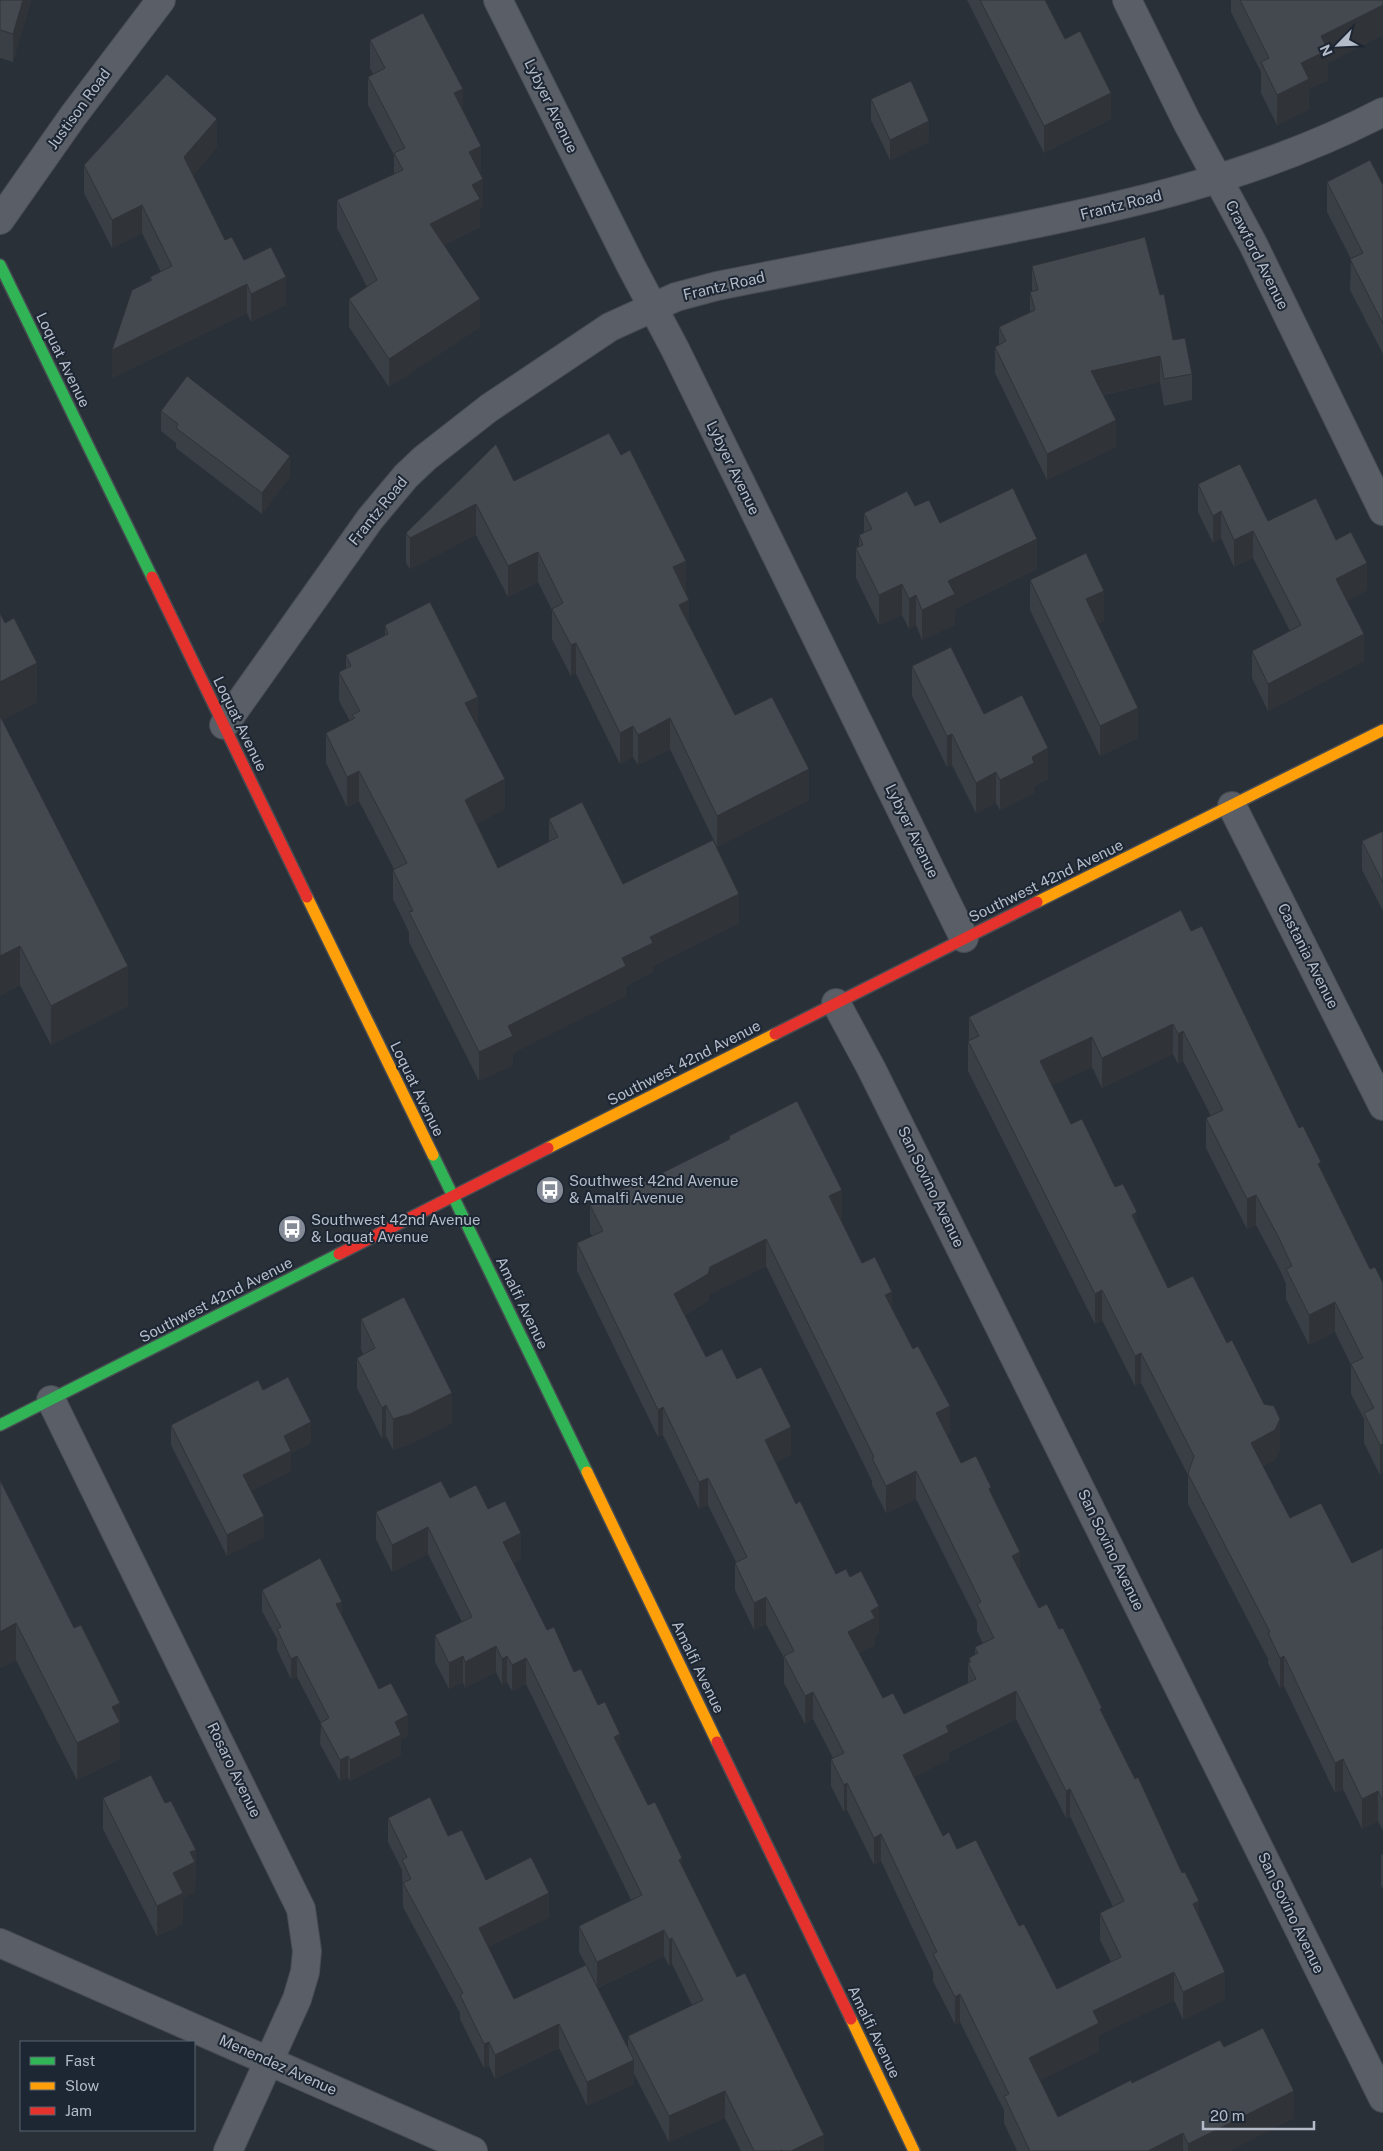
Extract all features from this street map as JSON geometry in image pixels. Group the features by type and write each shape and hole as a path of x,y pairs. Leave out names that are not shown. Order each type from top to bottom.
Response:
{"street":[{"name":"Justison Road","path":"0,220 73,116 161,0"},
{"name":"Lybyer Avenue","path":"498,0 675,349 964,938"},
{"name":"Crawford Avenue","path":"1127,0 1218,180 1253,244 1383,511"},
{"name":"Frantz Road","path":"224,726 350,546 406,476 489,408 610,328 652,306 717,286 1092,213 1218,180 1286,156 1383,112"},
{"name":"Loquat Avenue","path":"0,265 453,1197"},
{"name":"Southwest 42nd Avenue","path":"0,1425 964,938 1383,730"},
{"name":"Castania Avenue","path":"1232,806 1383,1106"},
{"name":"San Sovino Avenue","path":"836,1003 880,1086 1383,2098"},
{"name":"Amalfi Avenue","path":"453,1197 914,2151"},
{"name":"Rosaro Avenue","path":"51,1400 301,1909 307,1951 306,1972 298,1999 228,2151"},
{"name":"Menendez Avenue","path":"0,1943 473,2151"}],"building":[{"path":"0,0 23,0 13,34 0,30"},
{"path":"980,0 1045,0 1065,39 1080,31 1111,93 1044,126"},
{"path":"1240,0 1383,0 1383,5 1321,36 1328,50 1301,63 1309,79 1277,95 1261,62 1269,58"},
{"path":"423,13 463,89 454,93 481,146 469,152 483,179 472,185 480,199 430,224 480,299 389,359 349,299 377,280 337,200 403,170 394,153 405,148 368,77 385,68 370,40"},
{"path":"167,74 217,119 184,157 225,240 232,237 244,260 271,247 286,277 251,294 247,284 112,350 132,290 152,280 150,277 172,266 142,205 112,220 84,165"},
{"path":"911,81 929,121 890,140 871,99"},
{"path":"1370,160 1383,185 1383,324 1350,259 1363,253 1327,182"},
{"path":"1145,237 1160,295 1164,294 1173,340 1185,338 1192,374 1164,379 1160,356 1091,371 1116,420 1047,454 995,347 1006,341 999,327 1035,310 1030,292 1038,290 1032,266"},
{"path":"187,376 290,456 262,493 176,428 178,424 161,411"},
{"path":"609,433 621,455 630,450 686,561 673,567 689,600 679,605 735,715 772,697 809,769 717,816 670,718 638,735 633,726 620,733 576,643 571,645 552,609 563,603 538,552 508,566 476,504 410,538 406,533 496,444 514,481"},
{"path":"1240,464 1268,521 1316,498 1336,540 1351,532 1367,563 1336,579 1364,634 1268,684 1252,651 1301,625 1253,531 1234,540 1221,511 1213,516 1198,484"},
{"path":"1013,488 1037,539 948,581 955,594 922,610 916,595 909,599 902,584 879,595 856,548 863,545 859,535 872,529 864,513 907,491 915,506 929,500 940,523"},
{"path":"1086,553 1104,591 1086,599 1138,708 1100,726 1030,580"},
{"path":"430,602 478,697 465,703 505,779 465,800 498,868 558,837 549,819 582,802 623,884 713,840 739,894 650,937 653,943 622,958 626,966 508,1026 513,1036 479,1052 409,912 413,911 393,870 407,863 359,771 347,777 326,733 355,718 352,715 360,711 339,672 351,666 346,655 388,634 385,625"},
{"path":"0,613 5,623 14,618 37,663 0,682"},
{"path":"951,647 984,714 1022,695 1048,748 1032,757 1034,763 1000,780 996,772 976,783 952,734 947,736 912,666"},
{"path":"0,716 128,966 51,1006 20,946 0,956"},
{"path":"1383,831 1383,883 1362,841"},
{"path":"1181,910 1191,931 1202,926 1299,1128 1303,1126 1321,1162 1318,1164 1370,1269 1375,1267 1383,1283 1383,1444 1380,1445 1364,1413 1374,1408 1351,1364 1363,1358 1335,1302 1309,1315 1286,1269 1292,1266 1279,1238 1256,1195 1247,1199 1206,1118 1223,1110 1183,1031 1178,1034 1173,1024 1102,1058 1092,1037 1040,1061 1071,1124 1082,1119 1115,1187 1123,1184 1137,1212 1132,1215 1168,1288 1193,1276 1227,1343 1232,1340 1264,1404 1274,1406 1280,1419 1275,1430 1251,1443 1290,1518 1321,1503 1352,1563 1383,1548 1383,1801 1378,1791 1362,1799 1343,1759 1335,1763 1284,1656 1280,1658 1268,1633 1270,1632 1188,1474 1194,1456 1141,1353 1135,1356 1102,1290 1095,1294 968,1041 979,1036 969,1017"},
{"path":"797,1101 842,1190 829,1196 862,1263 875,1257 892,1292 885,1295 913,1349 918,1346 950,1406 936,1413 961,1463 976,1456 991,1487 989,1489 1020,1552 1012,1556 1039,1608 1047,1604 1059,1629 1063,1628 1102,1708 1100,1709 1135,1779 1138,1777 1182,1873 1185,1872 1199,1901 1193,1904 1225,1972 1183,1992 1174,1972 1093,2011 1099,2023 1029,2058 1058,2117 1131,2080 1132,2083 1220,2040 1224,2047 1263,2028 1294,2091 1188,2144 1183,2133 1148,2151 1030,2151 1004,2096 1009,2094 960,1994 955,1997 933,1954 937,1952 881,1834 874,1838 847,1783 844,1785 831,1759 844,1753 813,1692 805,1696 784,1656 794,1651 766,1597 754,1603 735,1563 747,1557 708,1478 699,1482 663,1407 658,1410 577,1243 603,1231 590,1205 632,1184 634,1187 730,1139 729,1136","holes":["766,1239 874,1457 872,1458 886,1486 916,1471 981,1602 977,1604 994,1638 975,1647 978,1653 969,1658 971,1662 968,1663 976,1679 904,1714 893,1693 883,1698 848,1632 875,1618 871,1611 879,1606 861,1571 850,1577 846,1569 836,1574 800,1501 796,1504 765,1440 791,1427 761,1367 737,1379 722,1349 706,1357 674,1294 708,1274 710,1267","1016,1691 1066,1791 1070,1789 1124,1901 1100,1913 1121,1957 1057,1989 1024,1924 1019,1926 976,1840 957,1849 949,1832 943,1836 903,1755 949,1732 946,1726"]},
{"path":"404,1297 452,1393 410,1414 393,1419 386,1405 382,1408 357,1358 375,1348 361,1319"},
{"path":"288,1377 311,1422 284,1436 291,1451 243,1475 264,1516 227,1535 171,1425 258,1380 263,1390"},
{"path":"0,1480 74,1628 81,1625 120,1703 112,1707 120,1722 77,1743 16,1623 0,1632"},
{"path":"441,1481 450,1498 476,1485 488,1509 505,1501 521,1533 503,1542 547,1630 554,1627 574,1672 581,1669 598,1705 605,1702 620,1734 614,1737 648,1805 655,1802 682,1858 679,1860 737,1977 745,1973 824,2135 791,2151 754,2151 725,2091 669,2116 628,2036 703,2000 672,1938 669,1940 664,1930 597,1962 579,1926 642,1895 526,1658 512,1665 507,1656 502,1659 496,1646 465,1662 463,1656 449,1663 435,1635 472,1617 428,1527 392,1545 376,1512"},
{"path":"320,1558 342,1602 336,1604 379,1689 391,1683 408,1715 395,1722 401,1735 350,1760 348,1756 340,1760 320,1723 329,1718 297,1656 291,1659 277,1629 281,1627 262,1590"},
{"path":"151,1775 165,1803 171,1801 196,1850 190,1852 195,1862 173,1873 183,1893 157,1906 103,1798"},
{"path":"430,1797 448,1836 462,1830 486,1880 531,1857 549,1893 479,1928 514,1999 586,1965 634,2060 587,2082 559,2024 495,2055 489,2042 484,2044 460,1995 463,1993 403,1883 411,1879 402,1860 407,1857 388,1818"}],"traffic: fast":[{"path":"0,265 152,577"},
{"path":"433,1155 587,1472"},
{"path":"0,1425 339,1254"}],"traffic: slow":[{"path":"1037,902 1383,730"},
{"path":"307,897 433,1155"},
{"path":"548,1148 775,1034"},
{"path":"587,1472 717,1742"},
{"path":"851,2019 914,2151"}],"traffic: jam":[{"path":"152,577 307,897"},
{"path":"775,1034 1037,902"},
{"path":"339,1254 548,1148"},
{"path":"717,1742 851,2019"}],"place":[{"name":"Southwest 42nd Avenue & Amalfi Avenue","path":"550,1190"},
{"name":"Southwest 42nd Avenue & Loquat Avenue","path":"292,1229"}]}
